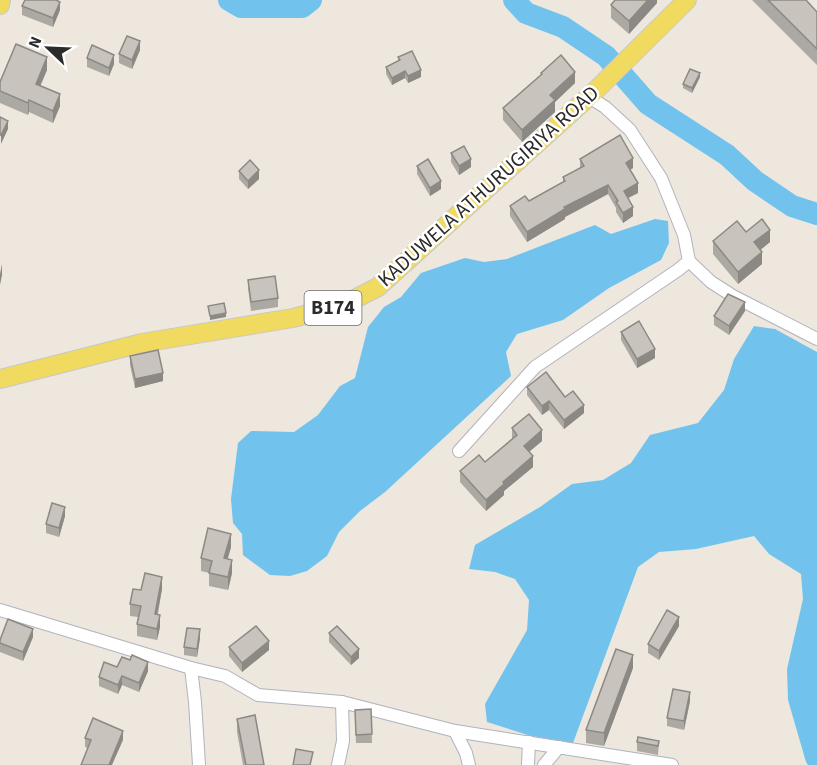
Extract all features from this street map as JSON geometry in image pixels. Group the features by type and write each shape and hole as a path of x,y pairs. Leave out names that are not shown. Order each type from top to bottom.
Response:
{"main road":[{"path":"0,5 1,0"},
{"name":"KADUWELA ATHURUGIRIYA ROAD","path":"0,379 142,344 293,318 343,305 378,287 592,94 687,0"}],"street":[{"path":"592,94 630,130 661,178 684,235 689,261 711,282 733,296 817,339"},
{"path":"459,451 535,367 689,261"},
{"path":"0,610 191,668 225,676 258,695 342,702 455,730 559,747 610,760 672,765"},
{"path":"191,668 199,765"},
{"path":"338,765 343,741 342,702"},
{"path":"455,730 469,765"},
{"path":"528,765 529,742"},
{"path":"544,765 559,747"}],"water":[{"path":"655,219 668,221 669,243 661,260 609,288 563,320 517,334 506,352 511,376 385,492 360,511 339,532 327,556 307,571 290,576 270,575 243,555 242,534 233,523 231,499 238,443 251,431 294,432 318,415 340,386 355,378 368,327 384,307 401,297 421,273 465,258 484,262 507,259 595,225 611,234"},
{"path":"754,326 775,329 817,352 817,765 808,765 806,762 788,700 787,669 803,599 801,574 769,554 754,536 696,549 659,552 638,567 573,743 531,736 487,722 485,704 527,630 529,600 515,579 495,572 469,569 475,545 540,507 572,484 603,480 631,463 650,435 698,423 724,390 734,359"}],"building":[{"path":"25,0 60,2 53,18 22,6"},
{"path":"615,0 648,0 629,21 611,5"},
{"path":"768,0 806,0 817,12 817,49"},
{"path":"127,36 140,41 132,60 119,54"},
{"path":"16,44 47,57 36,84 60,94 53,111 29,100 28,103 0,91 0,82"},
{"path":"92,45 114,55 109,68 87,58"},
{"path":"412,51 421,70 408,76 405,71 392,78 386,67 400,60 398,57"},
{"path":"561,55 575,72 550,95 555,100 522,130 503,108"},
{"path":"690,69 700,73 692,88 683,84"},
{"path":"0,117 8,121 1,135 0,135"},
{"path":"620,135 633,158 626,163 638,183 624,191 633,207 623,213 608,185 564,207 565,209 527,232 510,206 525,196 529,201 565,181 563,177 584,166 580,159"},
{"path":"464,146 471,159 459,166 451,153"},
{"path":"428,159 441,181 430,188 417,166"},
{"path":"250,160 259,170 248,181 239,171"},
{"path":"762,219 770,230 754,242 762,252 738,272 713,241 737,221 746,232"},
{"path":"275,276 278,298 251,302 248,280"},
{"path":"728,294 745,302 729,326 714,316"},
{"path":"224,303 226,313 210,316 208,306"},
{"path":"639,321 655,349 637,359 621,332"},
{"path":"158,350 163,373 135,379 130,356"},
{"path":"546,372 565,397 573,391 584,405 564,420 549,401 542,406 527,387"},
{"path":"529,414 542,430 524,446 533,456 486,500 460,471 479,455 485,462 517,435 512,428"},
{"path":"52,503 65,507 59,528 46,524"},
{"path":"208,528 231,534 224,558 232,560 228,577 209,573 212,561 201,558"},
{"path":"145,573 162,577 155,614 160,615 157,629 137,624 141,606 130,604 133,589 141,590"},
{"path":"667,610 679,617 659,651 648,644"},
{"path":"8,619 33,629 23,652 0,643"},
{"path":"256,626 269,641 242,663 229,647"},
{"path":"337,626 359,649 351,657 329,633"},
{"path":"187,628 200,629 197,649 184,647"},
{"path":"616,649 633,655 604,733 586,730"},
{"path":"132,655 148,662 139,683 122,676 118,685 99,677 104,662 117,667 122,657 130,660"},
{"path":"673,689 690,692 684,721 667,718"},
{"path":"371,709 372,734 356,735 355,710"},
{"path":"255,715 264,765 246,765 237,719"},
{"path":"93,718 123,731 109,765 81,765 91,740 85,738"},
{"path":"638,737 659,741 658,746 637,742"},
{"path":"296,749 313,752 310,765 293,765"}],"waterway":[{"path":"229,0 241,7 302,7 311,0"},
{"path":"514,0 526,13 563,27 606,56 648,104 727,155 755,181 792,206 817,214"}]}
